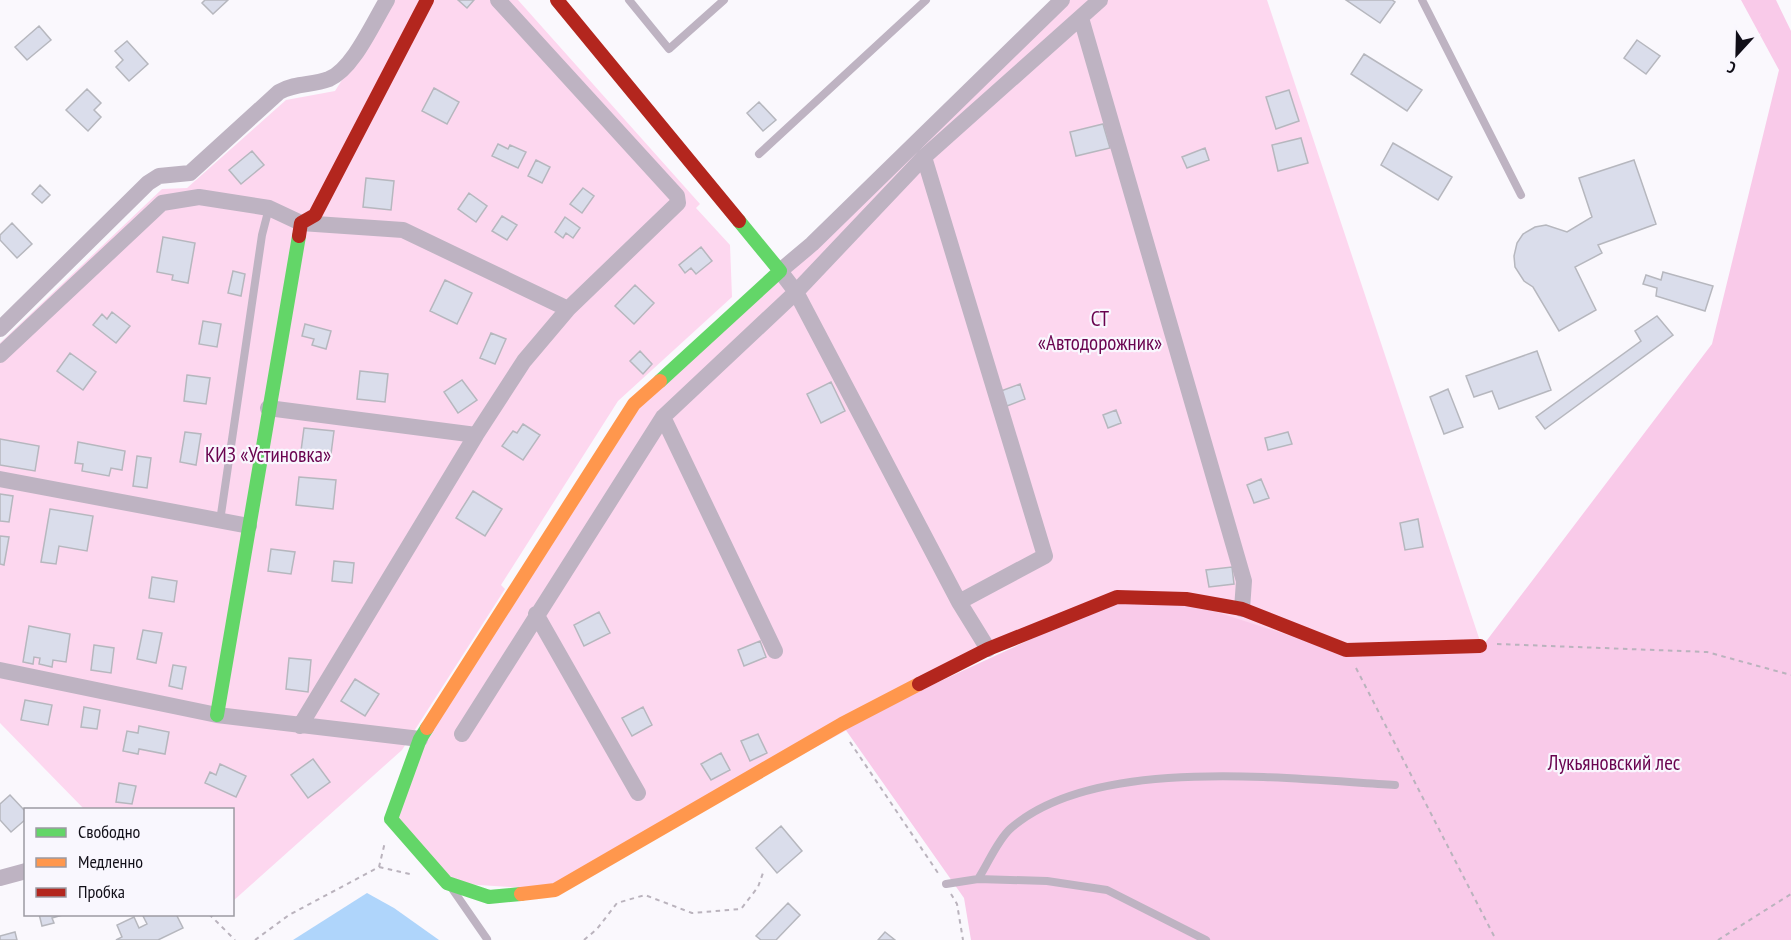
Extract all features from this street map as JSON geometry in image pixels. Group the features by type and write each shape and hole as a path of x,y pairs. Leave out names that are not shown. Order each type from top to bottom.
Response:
{"street":[{"path":"0,329 148,183 159,176 190,173 279,92 294,84 320,82 332,78 345,68 387,0"},
{"path":"301,223 315,215 427,0"},
{"path":"300,726 476,435 524,361 568,309 678,203 677,196 498,0"},
{"path":"557,0 796,292 959,602 988,649"},
{"path":"1062,0 812,244 634,404 420,739 391,819 447,883 489,897 555,890 839,726 988,649 1047,623 1117,597 1186,599 1242,609 1346,650 1480,646"},
{"path":"462,734 663,417 796,292 924,157 1100,0"},
{"path":"1081,18 1244,582 1242,609"},
{"path":"924,157 1045,556 959,602"},
{"path":"0,355 162,203 199,197 269,208 301,223 403,230 568,309"},
{"path":"217,715 301,223"},
{"path":"268,408 476,435"},
{"path":"663,417 775,651"},
{"path":"0,479 249,526"},
{"path":"536,614 638,793"},
{"path":"0,670 217,715 420,739"},
{"path":"0,878 24,872"}],"lane":[{"path":"628,0 669,49 724,0"},
{"path":"759,154 926,0"},
{"path":"1422,0 1521,195"},
{"path":"220,521 262,235 269,208"},
{"path":"978,879 1008,831 1029,815 1087,789 1127,781 1225,776 1395,786"},
{"path":"946,884 978,879 1047,881 1107,891 1206,940"},
{"path":"447,883 486,939"}],"path":[{"path":"1480,646 1510,642 1707,652 1791,675"},
{"path":"1346,650 1496,940"},
{"path":"839,726 946,884 957,904 963,940"},
{"path":"379,867 391,819"},
{"path":"255,940 289,915 379,867 447,883"},
{"path":"584,940 597,929 617,903 645,895 692,913 741,909 758,886 764,870"},
{"path":"1718,940 1791,894"},
{"path":"210,916 235,940"}],"green space":[{"name":"КИЗ «Устиновка»","path":"393,0 518,0 700,204 696,208 730,245 732,297 618,401 501,585 505,589 402,750 234,900 234,808 83,808 0,723 0,343 162,189 187,188 286,100 335,91"},
{"name":"СТ «Автодорожник»","path":"1062,0 1267,0 1481,644 1346,643 1046,621 555,890 447,883 391,819 417,748 634,404"},
{"name":"Лукьяновский лес","path":"1741,0 1776,0 1791,31 1791,940 971,940 964,898 843,726 1118,599 1186,602 1346,654 1481,648 1712,344 1779,70"}],"water":[{"path":"367,893 394,908 439,940 293,940"}],"building":[{"path":"205,0 228,0 213,14 202,3"},
{"path":"458,0 474,0 467,8"},
{"path":"1346,0 1392,0 1395,2 1380,23"},
{"path":"39,26 51,40 27,60 15,47"},
{"path":"1637,40 1660,56 1646,74 1624,58"},
{"path":"127,41 148,64 129,81 116,67 123,60 115,51"},
{"path":"1364,54 1422,90 1407,111 1351,74"},
{"path":"434,88 459,102 447,124 422,111"},
{"path":"87,89 101,103 94,110 101,117 88,131 66,110"},
{"path":"1289,90 1299,121 1276,129 1266,97"},
{"path":"759,102 776,120 763,131 747,113"},
{"path":"1103,124 1110,148 1076,156 1070,132"},
{"path":"1301,138 1308,163 1278,171 1272,145"},
{"path":"1393,143 1452,177 1438,200 1381,165"},
{"path":"498,144 508,149 510,145 526,152 518,168 492,156"},
{"path":"1205,148 1209,160 1187,168 1182,157"},
{"path":"252,151 264,165 241,184 229,170"},
{"path":"536,160 550,167 542,183 528,176"},
{"path":"1634,160 1656,224 1598,245 1602,253 1575,267 1596,310 1559,331 1533,287 1524,281 1515,267 1514,256 1517,243 1523,234 1535,227 1546,225 1567,232 1592,217 1579,178"},
{"path":"366,178 394,181 391,210 363,207"},
{"path":"40,185 50,195 42,203 32,194"},
{"path":"583,188 594,196 582,213 570,204"},
{"path":"469,193 487,206 476,222 458,209"},
{"path":"502,216 517,225 507,240 492,231"},
{"path":"565,217 580,228 573,238 566,233 563,238 555,232"},
{"path":"12,223 32,244 17,258 0,240 0,235"},
{"path":"163,237 195,243 188,283 172,280 173,275 157,272"},
{"path":"701,247 712,261 696,274 691,268 685,273 679,265"},
{"path":"233,271 245,274 241,296 228,293"},
{"path":"1663,272 1713,286 1705,311 1656,296 1657,288 1643,284 1646,275 1661,280"},
{"path":"445,280 472,293 457,324 430,311"},
{"path":"635,285 654,303 634,324 615,306"},
{"path":"112,312 130,326 116,343 93,325 102,314 107,319"},
{"path":"1657,316 1673,335 1545,429 1536,417 1641,341 1635,331"},
{"path":"203,321 221,324 217,347 199,344"},
{"path":"305,324 331,331 326,349 312,345 314,339 302,336"},
{"path":"491,333 506,339 495,364 480,358"},
{"path":"640,351 652,364 643,374 630,361"},
{"path":"1537,351 1551,390 1499,409 1492,391 1474,397 1466,376"},
{"path":"70,353 96,372 83,390 57,371"},
{"path":"360,371 388,374 385,402 357,399"},
{"path":"187,375 210,378 206,404 184,401"},
{"path":"462,380 477,400 458,413 444,392"},
{"path":"831,382 845,411 821,423 807,394"},
{"path":"1020,384 1025,399 1007,406 1001,391"},
{"path":"1448,389 1463,427 1444,434 1430,397"},
{"path":"1116,410 1121,423 1108,428 1103,415"},
{"path":"523,424 540,435 523,460 502,446 513,431 517,433"},
{"path":"304,428 334,431 331,454 301,451"},
{"path":"185,432 201,434 196,465 180,462"},
{"path":"1288,432 1292,444 1268,450 1265,438"},
{"path":"0,439 39,446 35,471 0,465"},
{"path":"78,442 125,451 122,470 111,468 109,476 82,471 83,464 75,463"},
{"path":"137,456 151,458 147,488 133,486"},
{"path":"299,477 336,480 333,509 296,505"},
{"path":"1261,479 1269,498 1254,503 1247,485"},
{"path":"473,491 502,509 485,536 456,518"},
{"path":"0,494 13,496 9,522 0,521"},
{"path":"50,509 93,516 87,551 59,546 56,564 41,562"},
{"path":"1418,519 1423,547 1405,550 1400,523"},
{"path":"0,536 9,537 4,565 0,564"},
{"path":"271,549 295,552 291,574 268,571"},
{"path":"334,561 354,563 352,583 332,581"},
{"path":"1232,567 1234,584 1209,587 1206,570"},
{"path":"152,577 177,581 174,602 149,598"},
{"path":"599,612 610,633 584,646 574,625"},
{"path":"29,626 70,634 66,662 53,660 52,667 39,664 40,658 34,657 33,664 23,662"},
{"path":"143,630 162,633 156,663 137,659"},
{"path":"760,641 766,657 744,666 738,650"},
{"path":"94,645 114,648 111,673 91,670"},
{"path":"289,658 311,660 308,692 286,689"},
{"path":"173,665 186,667 182,689 169,686"},
{"path":"355,679 379,694 365,716 341,701"},
{"path":"25,700 52,705 48,725 21,720"},
{"path":"84,707 100,710 97,729 81,727"},
{"path":"643,707 652,725 632,736 622,718"},
{"path":"139,726 169,732 165,754 139,749 138,754 123,751 127,731 138,733"},
{"path":"758,734 767,753 750,761 741,741"},
{"path":"721,753 730,770 711,780 701,764"},
{"path":"313,759 330,782 308,798 291,775"},
{"path":"220,764 246,776 236,797 205,783 210,772 216,775"},
{"path":"119,783 136,786 132,804 116,802"},
{"path":"10,795 24,810 24,821 11,832 0,820 0,804"},
{"path":"781,826 802,851 777,873 756,848"},
{"path":"788,903 800,915 776,940 761,940 756,936"},
{"path":"40,916 59,916 52,918 54,923 42,926"},
{"path":"143,916 177,916 183,928 158,940 116,940 122,937 117,925 134,917 139,928 147,924"},
{"path":"15,932 17,940 0,940 0,936"},
{"path":"885,932 895,940 878,940"}],"traffic: fast":[{"path":"660,381 780,271 739,221"},
{"path":"217,715 299,236"},
{"path":"427,728 420,739 391,819 447,883 489,897 521,894"}],"traffic: slow":[{"path":"427,728 634,404 660,381"},
{"path":"521,894 555,890 842,724 919,684"}],"traffic: jam":[{"path":"299,236 301,223 315,215 427,0"},
{"path":"557,0 739,221"},
{"path":"919,684 988,649 1117,597 1186,599 1242,609 1346,650 1480,646"}]}
